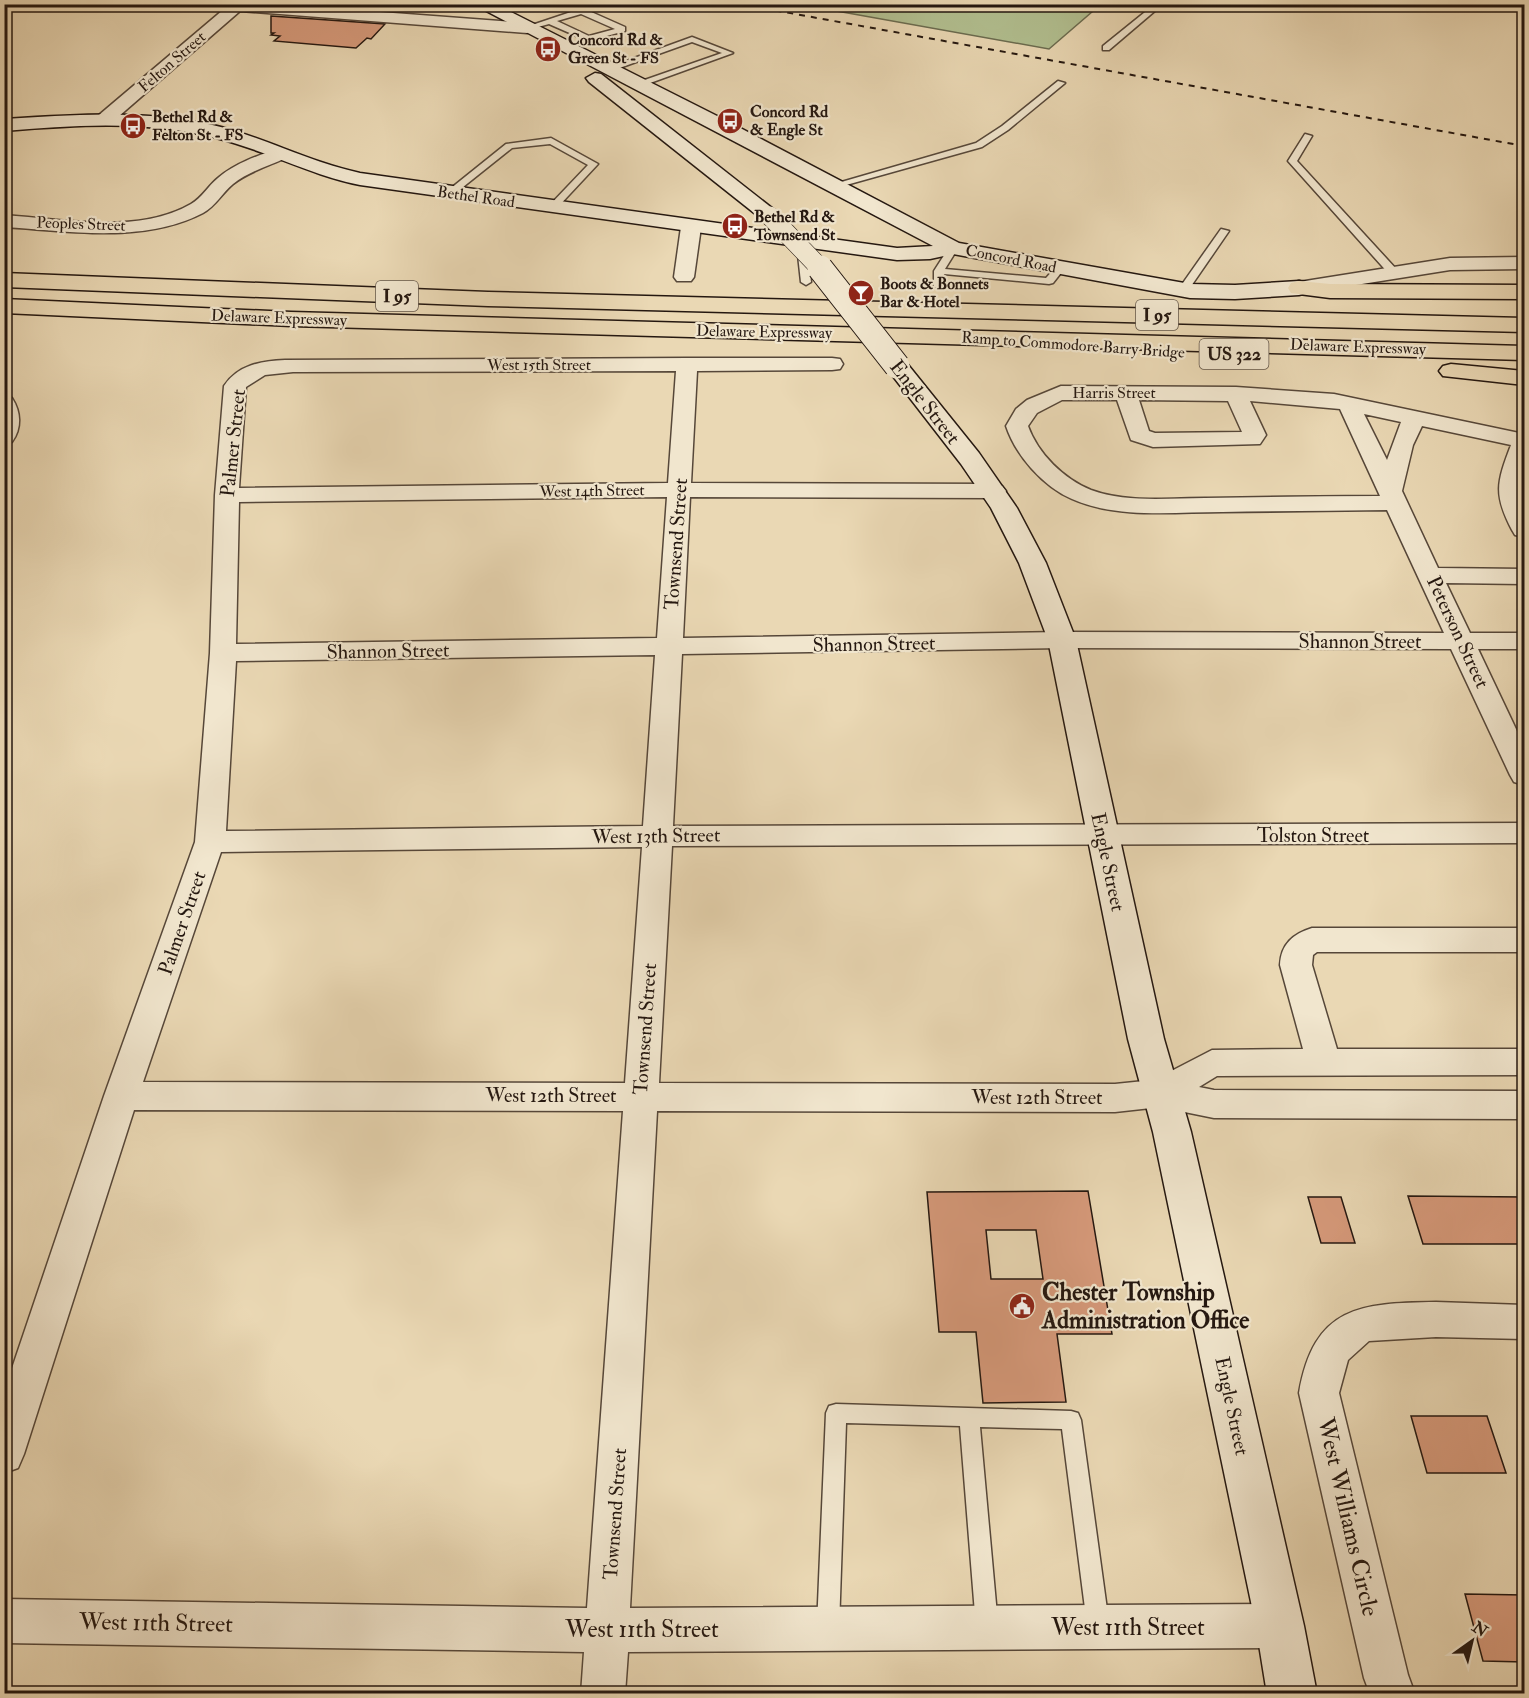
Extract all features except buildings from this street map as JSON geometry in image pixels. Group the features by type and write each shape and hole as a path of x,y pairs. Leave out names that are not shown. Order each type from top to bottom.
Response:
{"highway":[{"path":"1402,272 1438,285 1470,292"},
{"name":"Delaware Expressway","path":"4,280 303,293 1524,325"},
{"path":"1299,288 1330,291 1524,292"},
{"path":"790,306 999,303 1218,309 1524,308"},
{"name":"Delaware Expressway","path":"4,306 291,319 1524,353"},
{"name":"Ramp to Commodore Barry Bridge","path":"944,336 1091,348 1229,354 1524,378"}],"main road":[{"name":"Concord Road","path":"481,4 527,28 549,31 608,69 836,185 953,248 1183,290 1235,292 1299,288"},
{"name":"Engle Street","path":"549,31 661,130 771,216 820,268 994,491 1027,550 1047,596 1062,640 1146,1039 1172,1132 1280,1626 1292,1694"},
{"path":"661,130 663,119 688,109"},
{"name":"Bethel Road","path":"4,125 105,119 200,129 243,140 336,174 450,193 897,254 930,253 953,248"},
{"path":"687,150 696,134 720,125"}],"street":[{"path":"205,4 527,28"},
{"name":"Felton Street","path":"105,119 238,6"},
{"name":"Peoples Street","path":"4,221 119,227 158,221 196,209 212,198 223,183 280,154"},
{"path":"684,277 691,227"},
{"name":"Concord Road","path":"1299,288 1474,262 1524,263"},
{"name":"Townsend Street","path":"603,1694 687,364"},
{"name":"West 15th Street","path":"247,375 264,368 292,366 832,364"},
{"name":"Palmer Street","path":"4,1454 121,1096 210,842 223,653 227,495 235,386 247,375"},
{"name":"Harris Street","path":"1393,497 1172,505 1135,504 1092,498 1077,494 1057,482 1019,434 1017,426 1026,410 1050,396 1072,392 1270,395 1349,405 1524,441"},
{"path":"1126,393 1139,435 1153,440 1252,439 1255,435 1236,394"},
{"path":"4,403 9,417 4,437"},
{"name":"Peterson Street","path":"1349,405 1463,641 1524,775"},
{"path":"1393,497 1402,445 1414,418"},
{"path":"1524,441 1507,490 1510,505 1524,530"},
{"name":"West 14th Street","path":"227,495 679,490 994,491"},
{"path":"1431,575 1524,576"},
{"name":"Shannon Street","path":"223,653 1062,640 1524,641"},
{"name":"Tolston Street","path":"1102,835 1524,833"},
{"name":"West 13th Street","path":"210,842 658,836 1102,835"},
{"path":"1324,1064 1296,965 1296,955 1301,946 1312,940 1524,940"},
{"name":"West 12th Street","path":"1161,1093 1212,1063 1524,1062"},
{"name":"West 12th Street","path":"121,1096 641,1095 1115,1098 1161,1093 1214,1104 1524,1105"},
{"name":"West Williams Circle","path":"1393,1694 1386,1678 1319,1393 1323,1371 1338,1342 1355,1328 1380,1322 1524,1322"},
{"name":"West 11th Street","path":"4,1621 607,1630 1280,1626"}],"lane":[{"path":"549,31 582,11 604,4"},
{"path":"1106,48 1160,4"},
{"path":"549,31 588,39 622,28 582,11"},
{"path":"608,69 692,39 729,52 639,85"},
{"path":"836,185 979,145 1005,128 1061,83"},
{"path":"1308,136 1292,161 1402,272"},
{"path":"450,193 509,146 551,141 594,164 552,208"},
{"path":"1183,290 1224,231"},
{"path":"802,240 806,282"},
{"path":"938,285 939,271 953,248"},
{"path":"939,271 1049,281 1059,268"},
{"path":"828,1628 836,1413 1071,1420 1098,1627"},
{"path":"969,1417 987,1628"}],"green space":[{"path":"803,5 1100,5 1049,49"}],"railway":[{"path":"740,4 1524,146"}],"place":[{"name":"Concord Rd & Green St - FS","path":"548,49"},
{"name":"Concord Rd & Engle St","path":"730,121"},
{"name":"Bethel Rd & Felton St - FS","path":"133,126"},
{"name":"Bethel Rd & Townsend St","path":"735,226"},
{"name":"Boots & Bonnets Bar & Hotel","path":"861,293"},
{"name":"Chester Township Administration Office","path":"1022,1306"}]}
